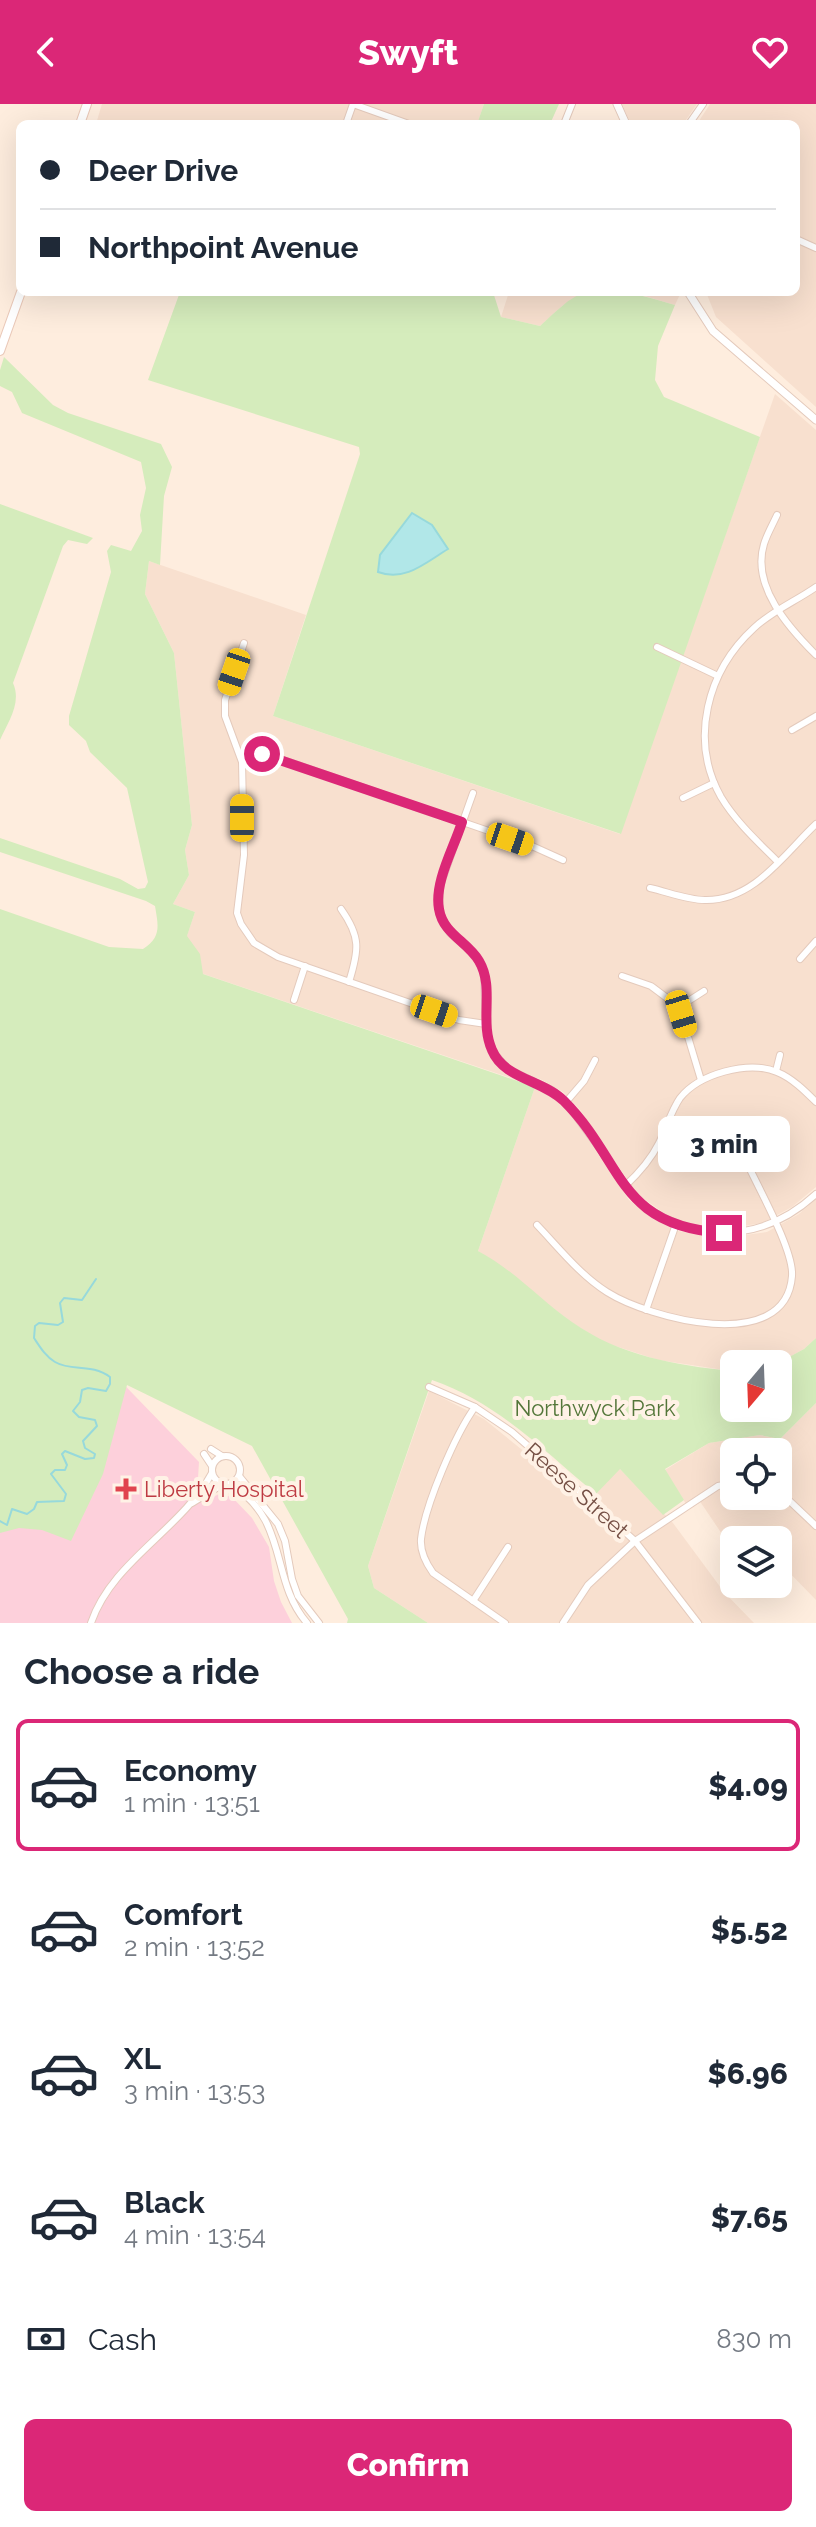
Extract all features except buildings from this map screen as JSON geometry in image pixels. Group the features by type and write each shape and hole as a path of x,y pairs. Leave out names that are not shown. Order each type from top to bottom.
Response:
{"main road":[{"path":"0,351 20,296"}],"street":[{"path":"353,104 398,120"},
{"path":"691,296 713,331 816,420"},
{"path":"777,515 764,545 762,565 766,585 779,610 816,655"},
{"path":"778,862 731,812 714,783 705,732 708,704 718,676 741,641 766,618 816,587"},
{"path":"244,643 225,700 225,716 241,758 245,842 237,913 241,924 254,943 264,950 459,1020 486,1024"},
{"path":"657,647 718,676"},
{"path":"792,730 816,716"},
{"path":"241,758 255,753 269,755 532,846 563,860"},
{"path":"683,798 714,783"},
{"path":"473,793 440,886 439,911 450,933 480,963 486,984 488,1040 500,1063 552,1090 566,1102 625,1186 649,1210 676,1224 724,1233 761,1228 801,1207 816,1194"},
{"path":"650,888 700,900 718,899 757,882 816,824"},
{"path":"341,909 356,935 356,959 349,982"},
{"path":"800,959 816,941"},
{"path":"294,1000 305,966"},
{"path":"622,976 651,986 679,1007 701,1080"},
{"path":"679,1007 704,991"},
{"path":"776,1071 780,1055"},
{"path":"566,1102 584,1081 595,1060"},
{"path":"625,1186 645,1168 680,1099 701,1080 746,1069 776,1071 816,1102"},
{"path":"537,1225 611,1295 668,1318 724,1324 752,1321 779,1306 789,1290 792,1276 788,1251 747,1163"},
{"path":"646,1310 676,1224"},
{"name":"Reese Street","path":"429,1387 475,1407 512,1432 635,1541 698,1623"},
{"path":"475,1407 458,1430 427,1515 421,1541 425,1562 433,1573 505,1623"},
{"path":"91,1623 107,1590 189,1504 225,1456 241,1449"},
{"path":"239,1465 225,1456 208,1452 216,1481 226,1484 260,1513 271,1529 289,1597 307,1623"},
{"path":"246,1456 239,1465 239,1476 278,1524 298,1596 319,1623"},
{"path":"189,1504 239,1476"},
{"path":"563,1623 588,1585 635,1541 720,1486"},
{"path":"792,1503 816,1526"},
{"path":"473,1601 508,1547"}],"shaded area":[{"path":"102,104 484,104 478,120 97,120"},
{"path":"622,104 697,104 686,120 629,120"},
{"path":"710,104 816,104 816,407 716,317 708,296 800,296 800,120 700,120"},
{"path":"508,296 579,296 562,306 540,326 501,317"},
{"path":"645,296 679,296 675,305"},
{"path":"775,394 816,430 816,1187 792,1207 762,1223 725,1229 704,1228 671,1218 637,1194 581,1111 563,1092 542,1080 537,1078 534,1086 177,965 195,912 173,904 189,875 185,850 192,825 174,653 145,594 149,561 306,615 273,716 620,834"},
{"name":"Northwyck Park","path":"535,1087 561,1103 571,1114 629,1200 653,1219 678,1231 722,1238 767,1232 799,1214 816,1199 816,1338 792,1355 792,1350 720,1350 720,1369 658,1360 603,1342 571,1322 478,1251"},
{"name":"Liberty Hospital","path":"102,1362 199,1462 198,1478 192,1484 209,1499 219,1494 232,1497 252,1518 269,1547 274,1581 292,1623 0,1623 0,1530"},
{"name":"Northwyck Park","path":"429,1391 484,1419 588,1503 619,1468 673,1523 720,1587 720,1598 730,1598 754,1623 428,1623 374,1588 368,1566"},
{"name":"Northwyck Park","path":"816,1403 816,1600 792,1575 792,1526 720,1526 720,1531 697,1497 686,1504 665,1470 709,1443 720,1441 720,1510 792,1510 792,1438 781,1438"},
{"name":"Northwyck Park","path":"760,1435 775,1438 741,1438"}],"green space":[{"path":"484,104 559,104 552,120 478,120"},
{"path":"179,296 494,296 501,317 540,326 577,296 642,296 675,305 658,346 655,380 664,397 760,437 621,834 273,716 360,454 359,447 148,380"},
{"path":"4,357 53,405 68,413 161,444 172,467 164,496 160,565 149,561 145,594 174,653 192,825 185,850 189,875 173,904 195,912 187,936 200,954 203,974 535,1087 478,1251 590,1334 648,1357 720,1370 720,1422 792,1422 792,1355 816,1338 816,1403 781,1438 760,1435 720,1438 720,1441 709,1443 665,1469 684,1500 663,1515 620,1469 596,1494 499,1415 478,1401 432,1380 368,1566 374,1588 428,1623 347,1623 348,1619 252,1446 127,1385 103,1474 71,1541 42,1530 19,1528 0,1533 0,909 109,947 143,949 153,940 158,925 155,906 146,901 0,852 0,838 120,879 138,889 145,888 148,882 127,788 90,752 86,741 69,725 111,572 107,551 111,545 131,551 142,531 140,515 146,488 141,462 22,413 12,392 0,386"},
{"path":"0,504 93,538 87,544 68,540 63,546 13,683 15,705 0,740"}],"water":[{"path":"412,513 432,525 448,549 406,573 378,572 380,555"}],"waterway":[{"path":"0,1521 7,1525 12,1509 27,1514 37,1502 64,1501 66,1494 51,1474 55,1470 65,1470 67,1465 62,1454 65,1451 85,1459 94,1458 95,1454 85,1448 83,1441 97,1426 95,1420 79,1417 73,1411 80,1402 82,1390 106,1391 110,1377 96,1370 68,1367 55,1362 34,1338 35,1326 39,1323 58,1325 63,1322 60,1303 64,1298 82,1300 96,1279"}],"place":[{"name":"Liberty Hospital","path":"126,1489"}],"route":[{"path":"262,754 462,822 440,886 439,911 450,933 475,955 484,972 486,1029 500,1063 552,1090 566,1102 619,1179 649,1210 691,1229 724,1233"}]}
